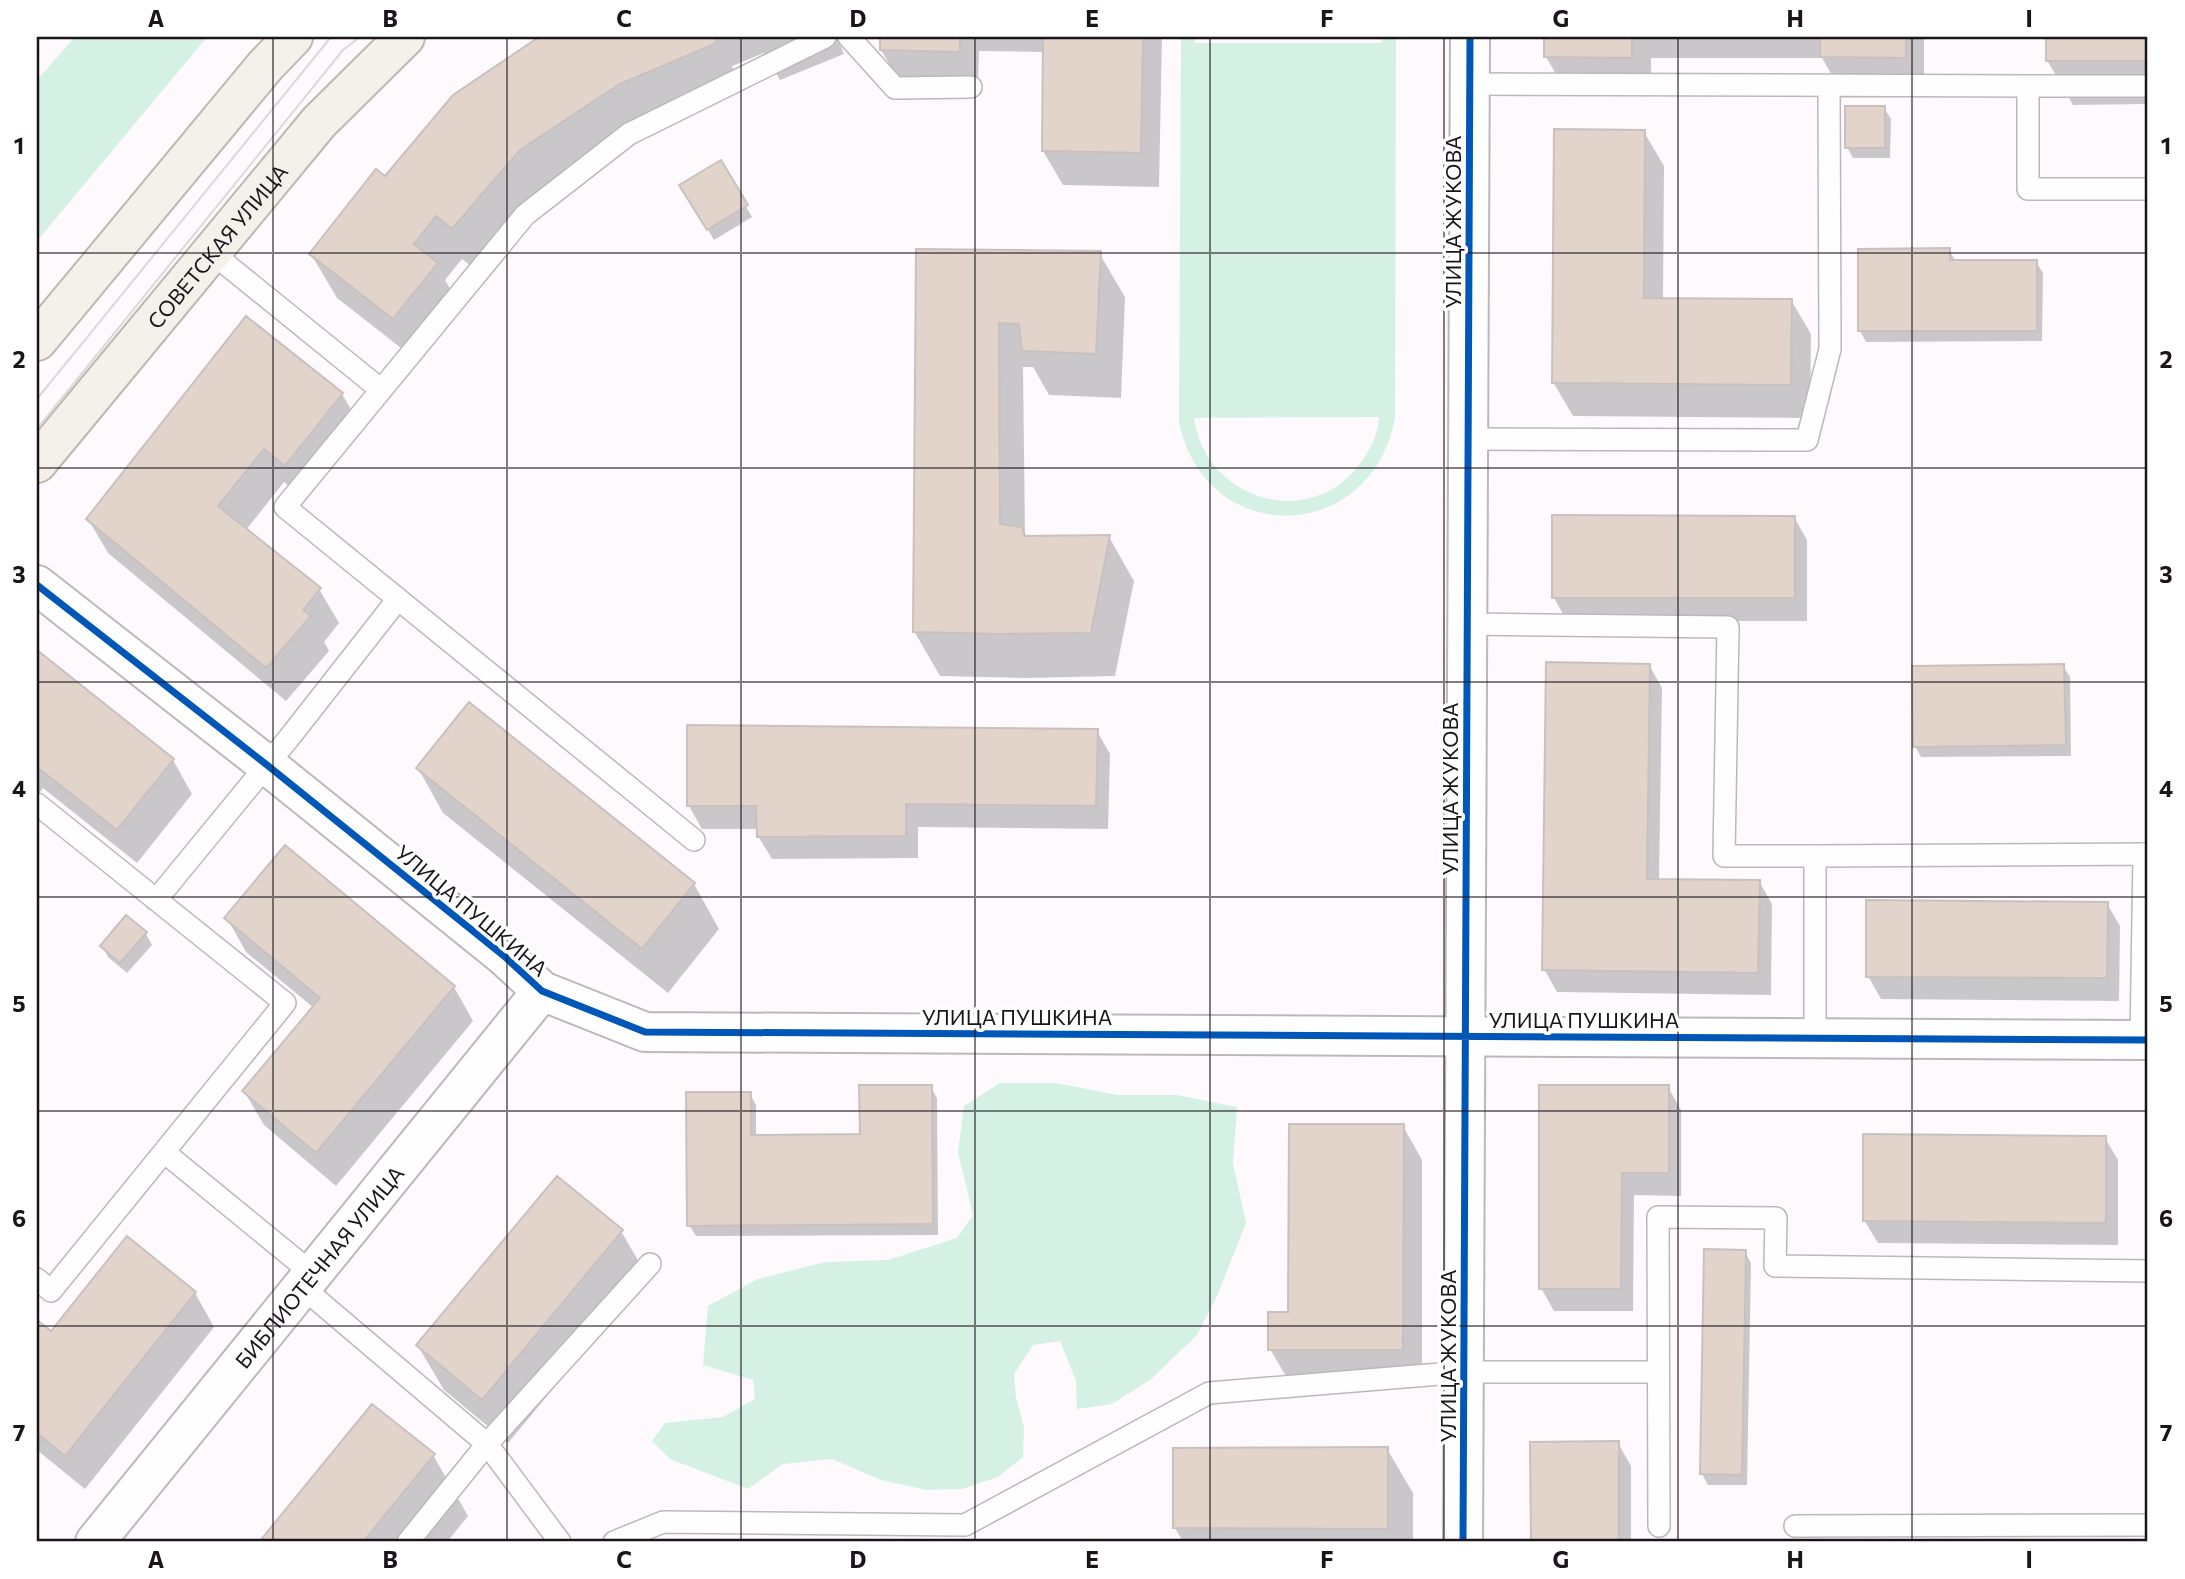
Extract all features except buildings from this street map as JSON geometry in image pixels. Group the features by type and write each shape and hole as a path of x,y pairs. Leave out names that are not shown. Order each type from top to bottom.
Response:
{"main road":[{"path":"37,341 266,65 293,37"},
{"name":"СОВЕТСКАЯ УЛИЦА","path":"37,463 319,122 405,37"}],"street":[{"name":"УЛИЦА ЖУКОВА","path":"1463,1542 1470,37"},
{"name":"УЛИЦА ПУШКИНА","path":"37,585 267,765 504,956 542,992 645,1032 2144,1040"},
{"name":"БИБЛИОТЕЧНАЯ УЛИЦА","path":"95,1542 542,992"}],"lane":[{"path":"694,840 285,508 380,389 526,215 629,134 825,37"},
{"path":"849,37 895,88 971,87"},
{"path":"1470,84 2148,86"},
{"path":"1468,439 1807,440 1829,349 1829,86"},
{"path":"2028,86 2028,189 2148,190"},
{"path":"211,252 380,389"},
{"path":"156,900 398,599"},
{"path":"1467,624 1728,626 1724,856 2146,854 2144,1040"},
{"path":"37,804 285,1003 51,1291 37,1279"},
{"path":"1815,856 1815,1038"},
{"path":"164,1152 487,1444 560,1542"},
{"path":"1659,1526 1658,1217 1776,1218 1775,1266 2148,1271"},
{"path":"408,1542 487,1444 650,1264"},
{"path":"614,1542 663,1522 965,1525 1209,1393 1464,1372 1658,1372"},
{"path":"1794,1526 2148,1525"}],"green space":[{"path":"75,37 207,37 37,241 37,80"},
{"path":"1181,37 1195,37 1195,43 1382,43 1382,37 1396,37 1395,418 1380,460 1355,490 1323,509 1288,516 1252,510 1220,493 1195,464 1179,422","holes":["1379,417 1373,442 1363,460 1338,486 1313,497 1287,501 1262,497 1238,486 1217,469 1202,446 1194,418"]},
{"path":"1000,1083 1056,1083 1118,1095 1177,1095 1237,1107 1233,1163 1246,1223 1217,1296 1197,1335 1150,1380 1112,1404 1077,1409 1076,1381 1060,1341 1033,1345 1014,1374 1016,1397 1024,1428 1023,1457 998,1477 962,1489 926,1490 881,1480 832,1459 783,1464 748,1489 670,1459 652,1441 665,1423 723,1417 755,1399 753,1380 703,1365 708,1306 758,1279 825,1262 888,1260 957,1238 973,1215 958,1152 964,1106"}],"tram line":[{"path":"37,399 331,37"},
{"path":"37,429 343,50 360,37"}],"cycle path":[{"path":"1463,1542 1470,37"},
{"path":"37,585 267,765 504,956 542,991 645,1032 2148,1040"}]}
